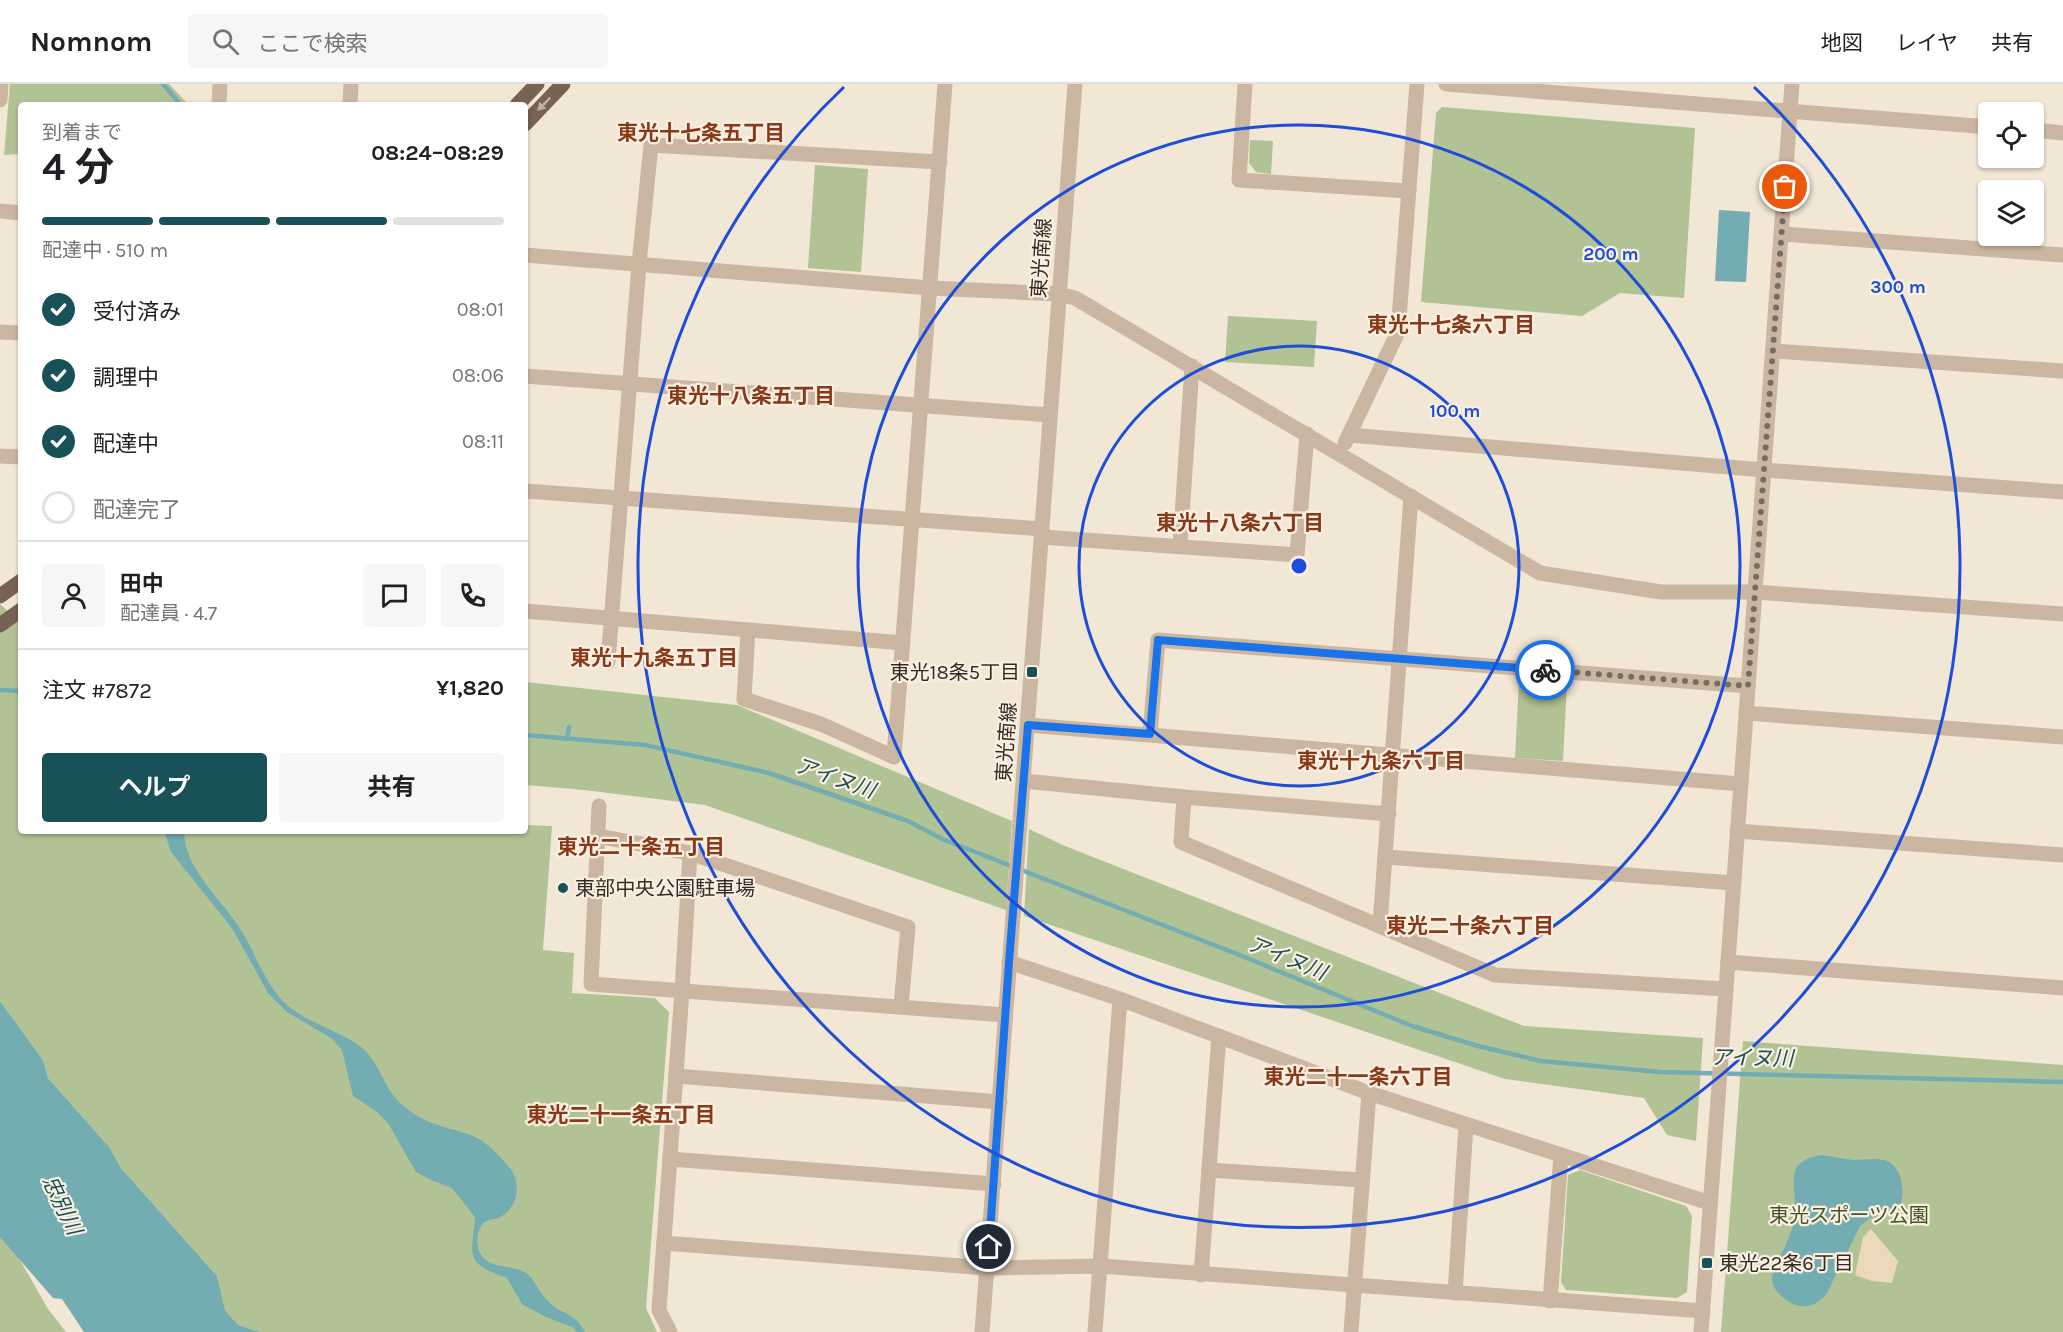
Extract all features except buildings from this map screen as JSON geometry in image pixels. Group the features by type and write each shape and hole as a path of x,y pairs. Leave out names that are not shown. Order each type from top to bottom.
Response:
{"main road":[{"path":"520,102 537,84"},
{"path":"528,121 563,84"},
{"path":"0,596 18,583"}],"street":[{"path":"0,100 1,84"},
{"path":"219,102 220,84"},
{"path":"350,102 351,84"},
{"path":"748,630 744,699 821,724 894,757 945,84"},
{"name":"東光南線","path":"982,1332 1075,84"},
{"path":"1245,84 1239,180 1409,191"},
{"path":"1340,453 1398,332 1417,84"},
{"path":"1446,84 1978,126"},
{"path":"1701,1332 1754,592 1783,234 1792,84"},
{"path":"2044,131 2063,133"},
{"path":"608,662 639,264 651,145 940,162"},
{"path":"0,211 18,213"},
{"path":"1783,234 2063,255"},
{"path":"528,255 930,288 1059,294 1075,298 1540,573 1661,592 1754,592 2063,614"},
{"path":"0,332 18,333"},
{"path":"1773,351 2063,371"},
{"path":"1180,546 1192,366"},
{"path":"528,376 1050,415"},
{"path":"528,491 913,520 1297,555 1307,434"},
{"path":"1349,435 1764,470 2063,492"},
{"path":"0,456 18,458"},
{"path":"1380,925 1411,496"},
{"path":"528,611 903,643"},
{"path":"1150,734 1158,640 1748,686"},
{"path":"1746,713 2063,737"},
{"path":"1028,725 1741,784"},
{"path":"1024,781 1389,814"},
{"path":"1184,797 1182,842 1495,975 1726,989"},
{"path":"599,806 591,984 901,1006 1005,1016"},
{"path":"1737,831 2063,855"},
{"path":"597,836 690,853 908,927 901,1006"},
{"path":"670,1332 659,1310 690,853"},
{"path":"1386,857 1734,883"},
{"path":"1009,962 1120,999 1369,1093 1710,1203"},
{"path":"1728,962 2063,988"},
{"path":"1095,1332 1120,999"},
{"path":"1201,1275 1219,1036"},
{"path":"676,1076 1000,1102"},
{"path":"1351,1332 1369,1093"},
{"path":"1455,1293 1466,1125"},
{"path":"1550,1301 1561,1155"},
{"path":"670,1159 993,1184"},
{"path":"1209,1170 1361,1180"},
{"path":"664,1243 987,1268 1100,1266 1703,1311"}],"green space":[{"path":"10,84 169,84 186,102 18,102 18,154 4,155"},
{"path":"1442,107 1695,128 1684,298 1620,293 1582,316 1421,302 1436,113"},
{"path":"1250,140 1273,141 1271,174 1256,172 1249,163"},
{"path":"815,165 868,169 861,272 808,268"},
{"path":"1228,316 1317,321 1314,367 1225,362"},
{"path":"0,604 18,620 18,834 528,834 528,825 552,826 543,950 574,953 572,993 655,998 669,1012 646,1308 657,1332 260,1332 238,1325 225,1310 217,1276 121,1168 110,1148 48,1078 43,1060 0,1001"},
{"path":"1519,680 1567,683 1563,761 1515,758"},
{"path":"528,682 737,705 1012,821 1006,910 705,805 528,785"},
{"path":"1029,829 1065,846 1524,1026 1703,1038 1696,1141 1667,1135 1644,1098 1505,1079 1024,916"},
{"name":"東光スポーツ公園","path":"1743,1041 2063,1065 2063,1332 1721,1332"},
{"path":"1580,1170 1686,1206 1692,1216 1687,1292 1677,1298 1566,1290 1561,1282 1568,1175"},
{"path":"0,1225 48,1309 66,1332 0,1332"}],"shaded area":[{"path":"1871,1229 1898,1261 1892,1283 1872,1281 1855,1275 1863,1237"}],"water":[{"path":"1719,210 1750,212 1746,282 1715,281"},
{"path":"165,834 184,834 185,844 196,869 237,924 269,983 291,1009 361,1047 373,1061 392,1094 410,1111 429,1122 477,1138 490,1147 510,1168 517,1188 514,1202 505,1214 482,1225 478,1238 479,1251 483,1257 494,1264 526,1273 553,1306 577,1320 585,1332 576,1332 574,1328 522,1304 507,1278 477,1262 472,1250 475,1217 452,1188 416,1172 388,1123 377,1112 353,1096 342,1050 331,1038 287,1012 268,993 232,928 171,852"},
{"name":"忠別川","path":"0,1001 43,1060 48,1078 110,1148 121,1168 217,1276 225,1310 238,1325 260,1332 84,1332 62,1299 53,1298 0,1237"},
{"path":"1821,1155 1854,1160 1880,1159 1889,1162 1898,1171 1902,1184 1902,1197 1901,1203 1870,1218 1860,1226 1826,1295 1815,1303 1801,1306 1789,1302 1779,1293 1772,1282 1772,1275 1788,1241 1795,1217 1794,1178 1797,1167 1805,1160"}],"waterway":[{"path":"163,84 178,102"},
{"name":"アイヌ川","path":"0,690 18,691"},
{"path":"567,739 569,727"},
{"name":"アイヌ川","path":"528,735 645,745 769,773 908,821 942,839 1237,954 1412,1026 1478,1046 1541,1061 1660,1072 2063,1082"}],"way so far":[{"path":"1545,670 1748,686 1785,187"}],"place":[{"name":"東光18条5丁目","path":"1032,672"},
{"name":"東部中央公園駐車場","path":"563,888"},
{"name":"東光22条6丁目","path":"1707,1263"}],"district":[{"name":"東光十七条五丁目","path":"701,133"},
{"name":"東光十七条六丁目","path":"1451,325"},
{"name":"東光十八条五丁目","path":"751,396"},
{"name":"東光十八条六丁目","path":"1240,523"},
{"name":"東光十九条五丁目","path":"654,658"},
{"name":"東光十九条六丁目","path":"1381,761"},
{"name":"東光二十条五丁目","path":"641,847"},
{"name":"東光二十条六丁目","path":"1470,926"},
{"name":"東光二十一条六丁目","path":"1358,1077"},
{"name":"東光二十一条五丁目","path":"621,1115"}],"route":[{"path":"989,1247 1028,725 1150,734 1158,640 1545,670"}]}
